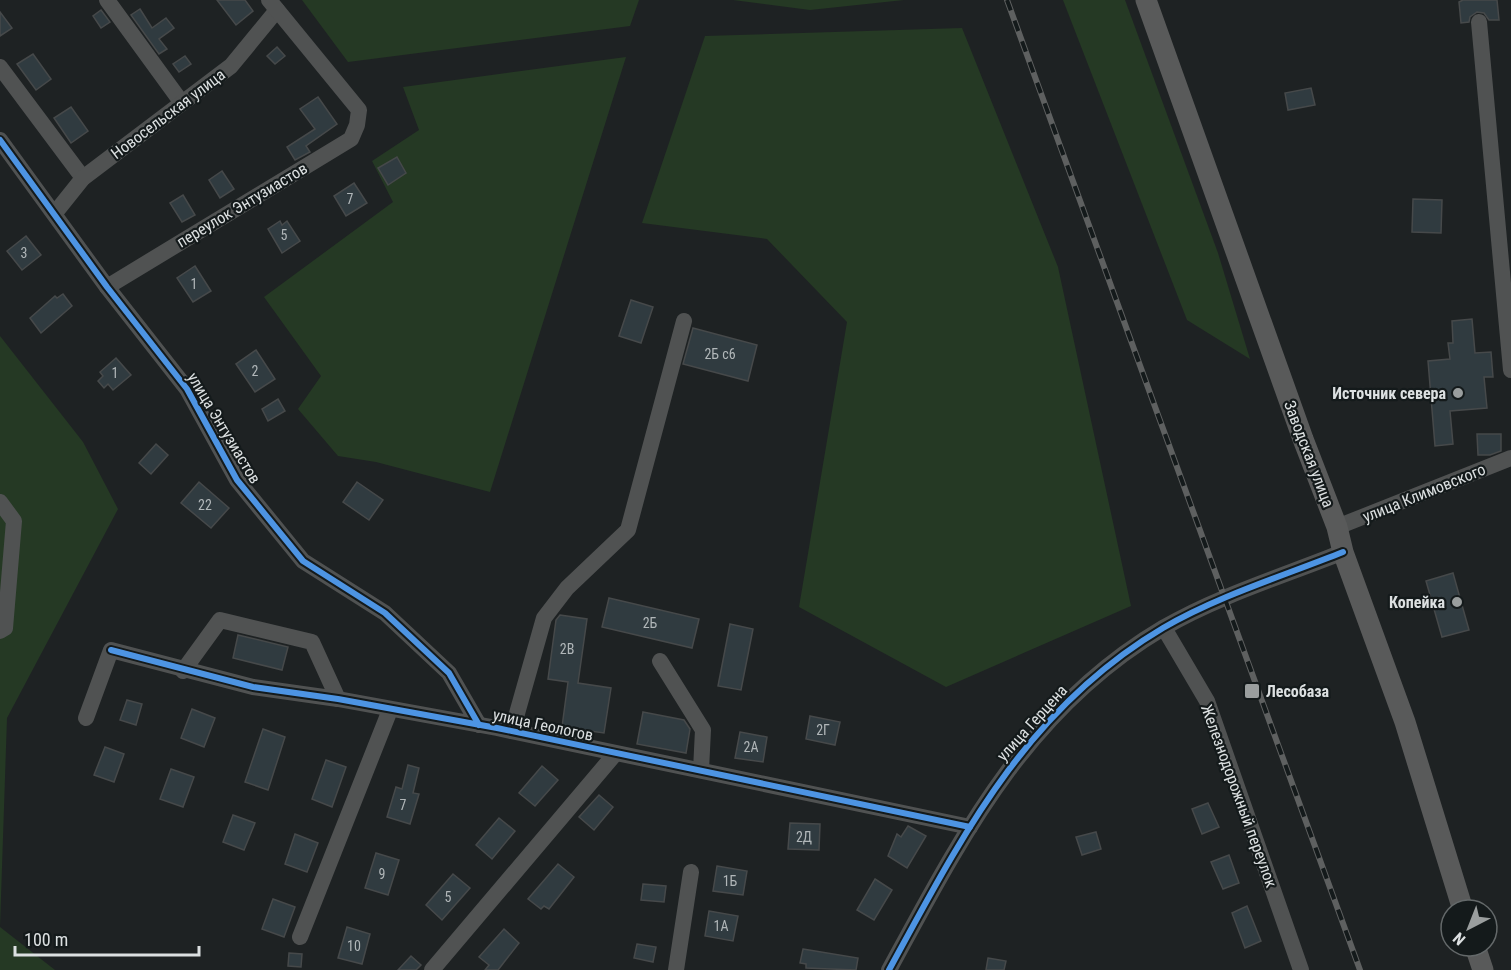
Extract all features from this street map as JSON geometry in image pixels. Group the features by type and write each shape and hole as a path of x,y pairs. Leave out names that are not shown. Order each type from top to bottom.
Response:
{"main road":[{"name":"Заводская улица","path":"1146,0 1303,439 1337,527 1343,552 1405,722 1459,898"}],"street":[{"path":"106,0 182,103"},
{"name":"Новосельская улица","path":"55,213 83,178 231,66 273,5"},
{"name":"переулок Энтузиастов","path":"107,287 351,139 357,125 359,111 273,5"},
{"path":"1479,22 1511,370"},
{"path":"0,67 83,178"},
{"name":"улица Энтузиастов","path":"0,140 107,287 187,389 237,480 303,561 385,613 449,673 479,725"},
{"path":"512,731 544,618 567,588 628,530 684,321"},
{"name":"улица Климовского","path":"1337,527 1511,458"},
{"path":"0,502 14,521 2,630"},
{"name":"улица Герцена","path":"889,970 970,827 1005,771 1044,725 1085,686 1164,628 1225,600 1343,552"},
{"path":"183,670 220,620 312,642 338,699"},
{"name":"Железнодорожный переулок","path":"1164,628 1207,701 1301,970"},
{"name":"улица Геологов","path":"86,718 111,650 253,687 338,699 512,731 970,827"},
{"path":"660,661 703,729 701,770"},
{"path":"300,938 390,710"},
{"path":"432,970 615,754"},
{"path":"676,970 691,872"}],"green space":[{"path":"302,0 639,0 630,26 348,62"},
{"path":"733,0 904,0 810,10"},
{"path":"1063,0 1125,0 1218,253 1250,359 1187,320"},
{"path":"962,28 1058,267 1131,606 946,687 799,607 847,322 767,239 642,223 705,36"},
{"path":"626,57 490,492 376,462 338,456 298,409 321,376 264,297 393,202 372,161 419,130 403,87"},
{"path":"0,336 83,442 118,509 7,718 0,927"},
{"path":"0,927 55,970 0,970"}],"building":[{"path":"217,0 245,0 253,11 236,25"},
{"path":"1497,0 1499,20 1489,20 1484,13 1477,12 1470,17 1469,22 1461,23 1459,2"},
{"path":"140,9 152,28 166,18 174,28 159,39 167,49 159,54 131,15"},
{"path":"101,10 110,22 101,28 93,16"},
{"path":"0,12 12,28 0,36"},
{"path":"277,47 285,56 275,64 267,56"},
{"path":"33,54 51,79 36,90 17,64"},
{"path":"185,56 191,64 179,72 173,64"},
{"path":"1311,88 1315,105 1288,110 1285,93"},
{"path":"318,97 337,124 306,146 310,152 295,160 287,147 315,129 300,109"},
{"path":"71,107 88,131 71,143 54,118"},
{"path":"397,157 406,173 388,185 378,168"},
{"path":"222,171 234,189 220,198 209,180"},
{"path":"354,183 367,203 346,216 334,196"},
{"path":"183,195 195,215 182,222 170,203"},
{"path":"1413,199 1442,200 1441,233 1412,232"},
{"path":"280,221 282,225 287,221 300,241 282,253 268,229"},
{"path":"26,236 41,255 22,270 7,251"},
{"path":"195,266 211,291 193,302 177,278"},
{"path":"63,294 72,306 41,333 30,318 55,296 57,298"},
{"path":"631,300 653,307 641,343 619,336"},
{"name":"Источник севера","path":"1472,319 1475,353 1491,352 1493,377 1484,377 1487,408 1450,411 1453,444 1435,446 1428,361 1450,359 1448,343 1453,343 1452,321"},
{"path":"693,328 757,345 748,381 683,364"},
{"path":"256,350 275,379 255,392 236,364"},
{"path":"116,358 131,375 113,390 108,384 104,388 98,381 103,376 100,372"},
{"path":"278,399 285,411 268,421 262,409"},
{"path":"1477,434 1501,434 1501,451 1490,455 1478,455"},
{"path":"156,444 168,455 151,474 139,463"},
{"path":"199,482 229,508 211,528 181,503"},
{"path":"357,482 383,500 369,520 343,502"},
{"path":"1453,573 1469,630 1442,637 1426,581"},
{"path":"609,598 699,619 692,648 602,627"},
{"path":"560,615 587,619 578,683 611,688 604,733 562,727 568,682 548,679 556,620"},
{"path":"730,624 753,629 741,690 718,686"},
{"path":"238,635 288,647 282,670 233,658"},
{"path":"127,700 142,704 136,725 120,720"},
{"path":"192,709 215,718 204,747 181,738"},
{"path":"643,712 684,720 690,729 686,753 637,744"},
{"path":"810,716 840,722 835,745 806,739"},
{"path":"263,729 285,737 268,790 245,782"},
{"path":"740,732 767,737 763,762 735,758"},
{"path":"105,747 124,754 114,782 94,775"},
{"path":"326,760 346,767 332,807 312,799"},
{"path":"408,765 419,768 413,793 419,794 410,824 387,817 396,787 402,789"},
{"path":"542,766 558,780 535,806 519,793"},
{"path":"171,769 194,777 183,807 160,799"},
{"path":"599,795 613,807 594,830 579,817"},
{"path":"1208,803 1219,827 1202,834 1192,809"},
{"path":"233,815 255,823 244,850 223,842"},
{"path":"499,818 515,831 492,859 476,845"},
{"path":"790,823 820,824 819,850 788,849"},
{"path":"908,826 926,836 907,868 888,856 897,834 901,837"},
{"path":"1096,832 1101,849 1082,855 1076,837"},
{"path":"295,834 318,843 307,872 285,864"},
{"path":"376,853 399,860 388,895 365,888"},
{"path":"1229,855 1239,883 1223,889 1211,862"},
{"path":"558,864 574,877 549,909 544,906 541,909 528,899"},
{"path":"717,866 747,871 743,895 713,891"},
{"path":"453,874 470,888 442,920 426,905"},
{"path":"875,879 892,890 874,920 857,910"},
{"path":"643,884 666,886 664,902 641,900"},
{"path":"273,899 295,907 284,937 262,929"},
{"path":"1247,906 1261,941 1245,948 1232,913"},
{"path":"709,911 738,916 733,941 705,936"},
{"path":"347,927 370,934 362,964 338,958"},
{"path":"504,929 519,943 498,970 485,970 489,965 479,957"},
{"path":"637,944 656,947 653,962 634,958"},
{"path":"803,949 858,958 856,970 806,968 806,964 800,963"},
{"path":"289,953 302,954 301,967 288,966"},
{"path":"411,956 421,965 416,970 398,970"},
{"path":"988,958 1006,961 1004,970 986,970"}],"railway":[{"path":"1007,0 1360,970"}],"cycle path":[{"path":"0,140 107,287 187,389 237,480 303,561 385,613 449,673 479,725"},
{"path":"889,970 943,871 1002,779 1035,736 1073,697 1115,660 1163,628 1228,596 1343,552"},
{"path":"111,650 253,687 338,699 497,728 970,827"}],"place":[{"name":"Источник севера","path":"1458,393"},
{"name":"Копейка","path":"1457,602"},
{"name":"Лесобаза","path":"1252,691"}]}
